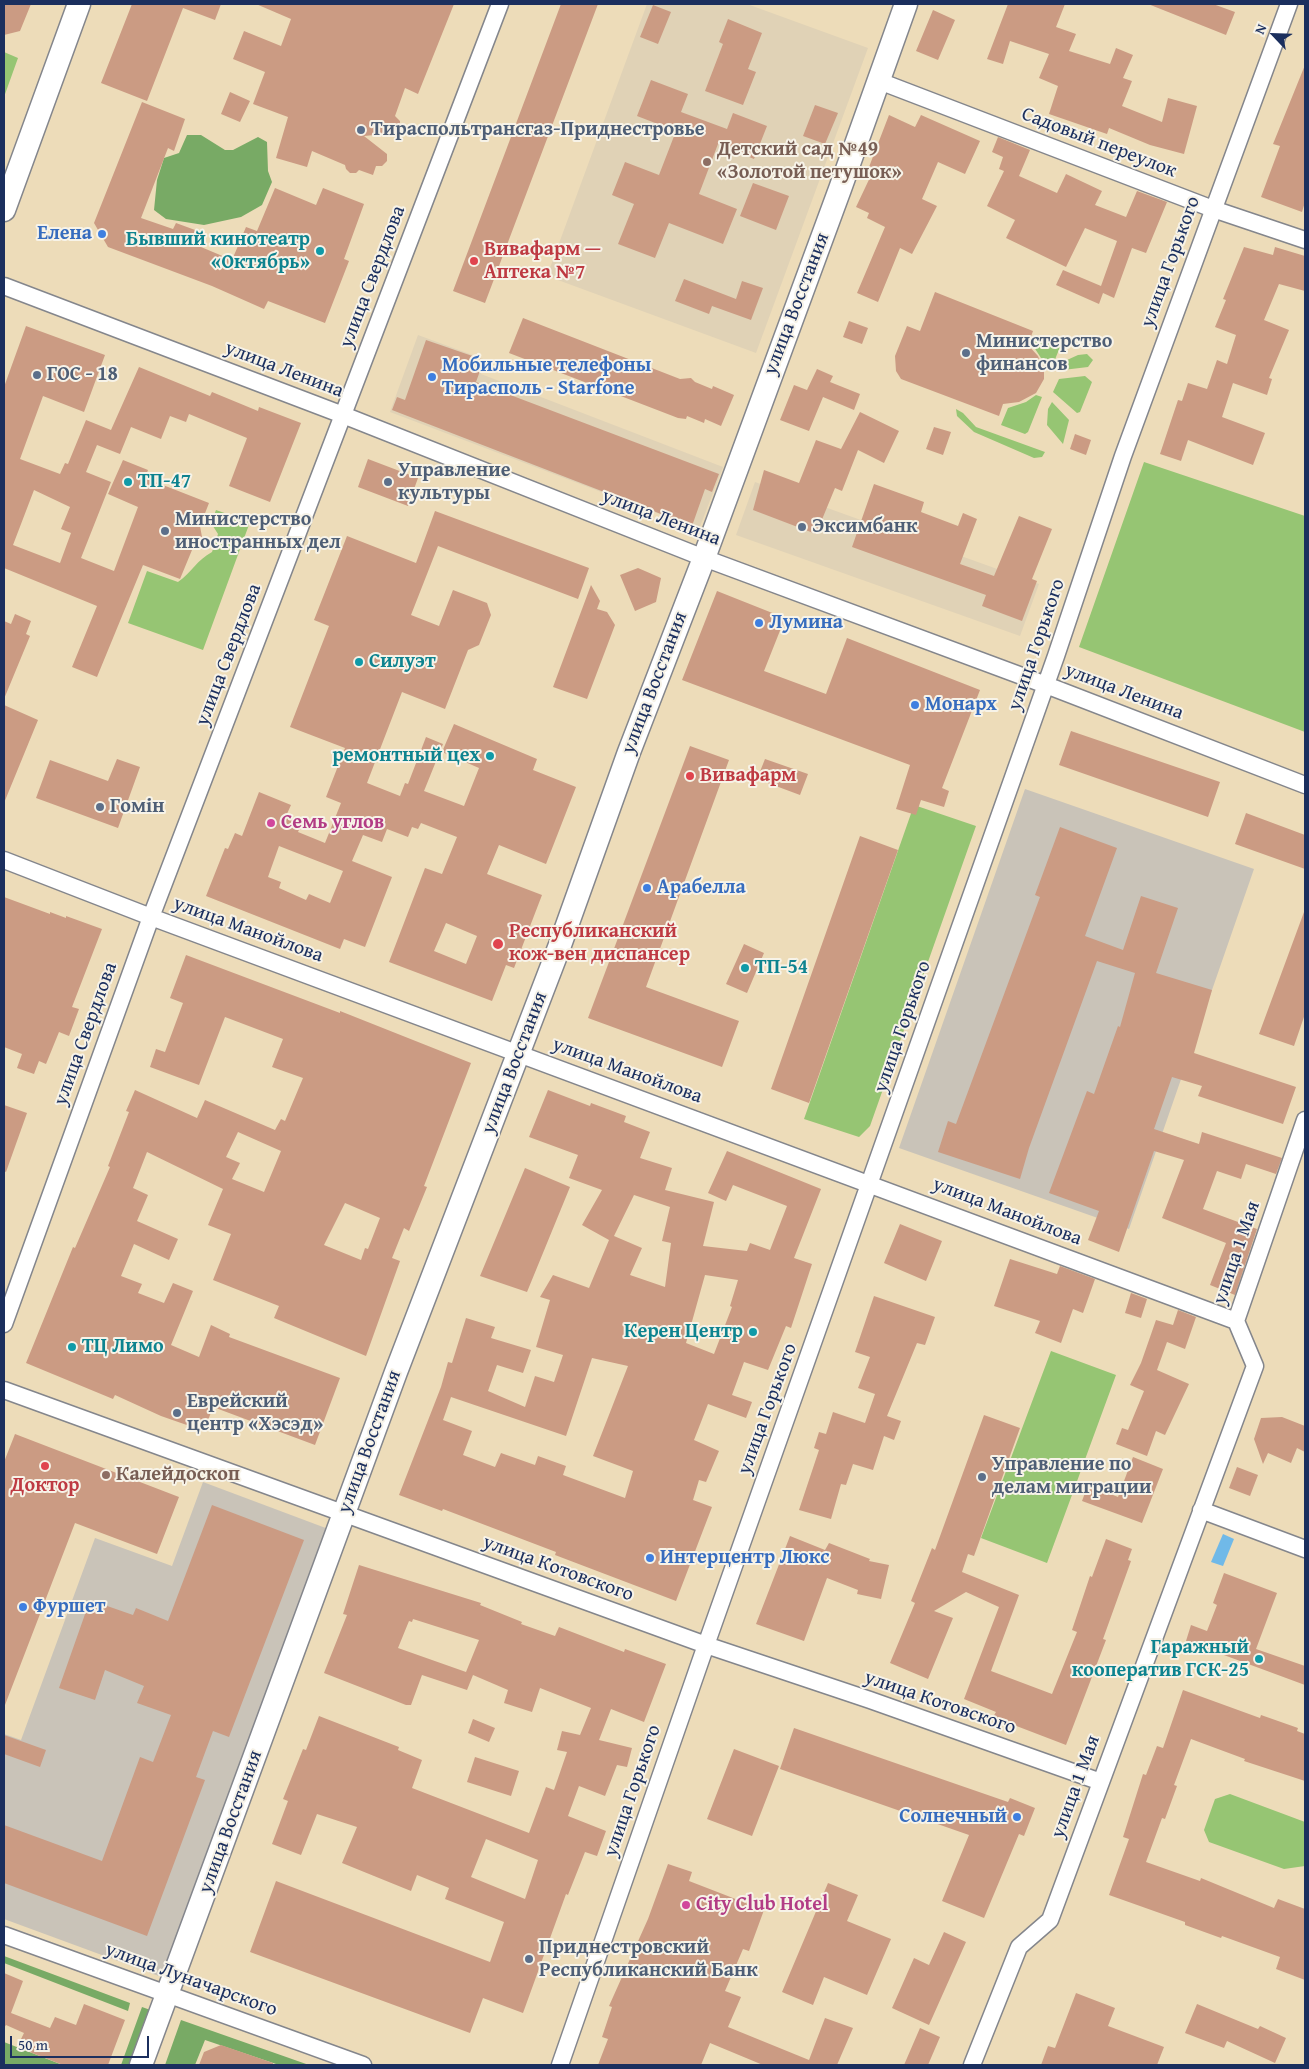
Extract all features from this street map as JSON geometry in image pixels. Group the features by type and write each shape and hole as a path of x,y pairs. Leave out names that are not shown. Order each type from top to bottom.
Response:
{"street":[{"path":"4,210 79,4"},
{"name":"улица Свердлова","path":"4,1324 151,917 500,4"},
{"name":"улица Восстания","path":"141,2065 396,1372 560,945 639,724 704,558 906,4"},
{"name":"улица Горького","path":"560,2065 706,1645 871,1184 1046,685 1117,474 1289,4"},
{"name":"Садовый переулок","path":"879,81 1213,209 1305,240"},
{"name":"улица Ленина","path":"4,286 344,415 704,558 1046,685 1305,785"},
{"name":"улица Манойлова","path":"4,860 151,917 1236,1321"},
{"name":"улица 1 Мая","path":"972,2065 1019,1947 1050,1920 1200,1510 1255,1366 1236,1321 1305,1120"},
{"name":"улица Котовского","path":"4,1390 706,1645 870,1700 1101,1782"},
{"path":"1200,1510 1305,1549"},
{"name":"улица Луначарского","path":"4,1935 363,2065"}],"shaded area":[{"name":"Детский сад №49 «Золотой петушок»","path":"647,4 747,4 868,48 756,353 547,276"},
{"path":"418,335 486,360 481,374 723,467 699,529 390,412"},
{"path":"755,482 1039,584 1020,636 736,535"},
{"path":"1025,789 1254,869 1129,1229 899,1148"},
{"path":"203,1482 331,1530 167,1979 4,1919 4,1734 21,1740 95,1538 172,1566"}],"green space":[{"path":"4,52 18,58 4,97"},
{"path":"187,135 201,135 225,150 233,150 258,137 267,142 268,171 272,182 262,205 241,217 204,225 166,219 154,210 157,180 164,158 179,153"},
{"path":"1035,336 1058,344 1060,347 1050,372 1032,344"},
{"path":"1087,354 1093,360 1088,367 1063,370 1067,360 1078,355"},
{"path":"1085,376 1092,382 1080,412 1077,413 1053,392 1059,379"},
{"path":"1036,395 1042,397 1028,432 1025,434 1001,425 1008,408 1026,402"},
{"path":"1052,402 1069,420 1063,444 1047,425 1048,409"},
{"path":"956,409 963,413 976,427 1045,452 1042,457 1034,458 974,432 957,416"},
{"path":"1144,462 1305,516 1305,732 1079,647"},
{"path":"216,510 250,522 203,650 128,623 147,571 178,582 212,552 218,534 211,523"},
{"path":"914,805 976,826 870,1126 859,1137 804,1119"},
{"path":"1051,1351 1116,1375 1047,1563 981,1538"},
{"path":"1230,1794 1305,1822 1305,1866 1284,1869 1209,1842 1204,1830 1215,1799"},
{"path":"4,1956 130,2003 128,2011 4,1963"},
{"path":"142,2007 156,2012 137,2065 121,2065"},
{"path":"181,2020 309,2065 279,2065 205,2040 195,2065 165,2065"},
{"path":"4,2042 60,2064 4,2065"}],"water":[{"path":"1223,1534 1234,1539 1223,1566 1211,1562"}],"building":[{"path":"4,4 31,4 20,31 4,35"},
{"path":"132,4 221,4 215,20 183,8 147,101 101,83"},
{"path":"256,4 454,4 418,94 405,88 395,116 400,121 400,128 395,133 364,136 387,154 387,161 382,166 376,166 373,175 359,170 356,173 350,173 345,165 312,151 307,167 276,158 288,117 253,104 265,72 233,59 244,31 281,46 291,19"},
{"path":"561,4 598,4 485,303 453,291"},
{"path":"1008,4 1065,4 1056,27 1076,34 1069,51 1110,64 1116,48 1133,55 1123,78 1132,81 1122,106 1162,122 1168,98 1197,106 1184,154 1150,145 1109,128 1107,134 1049,114 1058,86 1039,78 1049,54 1010,41 1003,64 987,59"},
{"path":"1148,4 1213,4 1235,12 1226,35"},
{"path":"653,5 671,12 658,44 640,37"},
{"path":"933,10 955,20 938,60 916,51"},
{"path":"728,19 762,33 748,69 756,72 743,105 705,91 723,44 719,42"},
{"path":"1305,65 1305,202 1302,212 1261,197 1280,146 1273,144"},
{"path":"651,80 688,94 681,112 727,129 733,113 767,126 754,159 718,144 699,194 737,209 723,244 669,223 655,258 618,244 634,204 612,195 625,162 659,175 676,131 637,116"},
{"path":"230,92 250,101 240,122 221,114"},
{"path":"142,102 185,119 174,151 168,148 141,218 173,229 176,223 206,234 201,247 232,260 246,227 257,231 275,188 316,205 323,188 364,204 344,259 349,261 325,323 268,301 264,309 212,286 108,247 94,223"},
{"path":"815,105 838,113 825,144 803,136"},
{"path":"889,115 915,127 921,115 980,141 965,174 938,162 922,199 937,206 912,254 900,248 878,302 857,293 885,227 867,218 869,213 856,207 874,169 869,167"},
{"path":"998,137 1030,150 1019,176 1057,193 1066,174 1102,191 1095,205 1126,217 1137,191 1167,202 1146,253 1132,248 1114,298 1103,293 1099,304 1056,285 1063,270 1101,286 1117,241 1085,228 1066,267 1006,238 1015,220 987,206 1004,171 999,169 1003,157 992,152"},
{"path":"753,183 789,196 776,230 740,216"},
{"path":"1244,247 1273,255 1275,247 1305,256 1305,291 1279,284 1264,320 1289,330 1269,378 1272,379 1267,395 1233,383 1222,417 1265,433 1253,465 1188,440 1181,461 1160,454 1178,400 1182,401 1188,383 1207,389 1217,360 1227,364 1236,335 1215,327 1226,300 1223,299"},
{"path":"684,279 736,299 742,281 763,288 751,320 712,306 709,314 675,301"},
{"name":"Министерство финансов","path":"935,292 1033,331 1028,345 1038,356 1044,371 1044,379 1036,393 1019,402 1003,404 999,416 901,379 896,371 895,356 907,326 920,331"},
{"path":"523,318 680,379 691,378 695,382 712,389 713,386 734,395 721,426 705,419 704,423 687,416 686,419 678,418 509,353"},
{"path":"849,321 868,328 862,344 843,337"},
{"path":"26,326 105,355 84,412 43,396 20,459 60,474 65,463 68,464 86,420 111,430 139,367 210,396 212,392 258,411 259,407 301,423 270,502 229,486 247,438 189,414 186,422 170,416 161,439 131,427 120,454 97,445 86,472 111,482 81,558 114,571 138,507 108,494 123,460 148,470 145,478 209,503 200,526 202,537 199,545 192,550 180,579 143,565 97,677 72,667 97,606 4,568 4,387","holes":["34,490 70,507 61,529 71,533 60,563 13,545"]},
{"path":"426,340 484,360 476,382 719,474 712,492 705,489 692,526 392,410 397,397 405,400"},
{"path":"817,369 833,376 830,382 860,394 854,410 823,397 809,431 780,420 794,385 807,390"},
{"path":"860,412 899,431 884,463 858,450 842,491 835,488 816,534 753,510 764,470 799,483 816,440 841,449"},
{"path":"934,427 951,432 943,455 926,449"},
{"path":"1075,434 1091,440 1086,455 1070,449"},
{"name":"Управление культуры","path":"368,459 418,478 408,506 358,487"},
{"path":"874,484 924,502 921,512 958,526 963,513 977,519 960,564 994,576 1019,516 1052,529 1032,579 1037,581 1022,621 982,606 986,595 852,547"},
{"path":"435,511 589,568 578,599 438,546 411,615 439,626 453,590 487,603 491,615 479,645 468,650 445,709 402,692 367,783 400,796 405,783 408,784 426,737 443,744 424,791 464,806 479,768 442,752 454,724 537,759 533,770 576,787 546,864 499,845 487,874 542,895 514,968 506,965 492,1001 389,962 425,868 442,874 457,837 421,823 418,829 412,827 408,837 387,829 382,842 363,835 352,861 392,877 365,947 344,939 340,949 206,896 225,848 228,849 235,833 242,836 259,792 291,805 286,816 302,823 298,832 325,843 341,803 326,797 345,748 290,727 329,626 314,620 347,536 416,563","holes":["279,846 343,871 330,903 309,894 306,900 279,888 281,882 268,877","446,923 477,936 466,964 434,951"]},
{"path":"638,568 661,578 656,602 635,611 620,575"},
{"path":"591,585 600,601 597,609 607,612 615,625 587,699 553,687"},
{"path":"717,591 785,618 764,671 826,694 847,638 980,690 942,788 949,791 944,807 921,800 916,815 896,809 910,765 682,680"},
{"path":"15,614 31,621 26,634 30,636 4,699 4,621 11,624"},
{"path":"4,705 38,720 4,803"},
{"path":"1071,731 1220,782 1208,817 1059,765"},
{"path":"690,746 729,760 646,987 739,1021 722,1067 588,1018"},
{"path":"117,759 140,767 118,828 36,798 50,760 108,781"},
{"path":"765,759 808,774 800,795 757,779"},
{"path":"1246,813 1305,835 1305,869 1235,844"},
{"path":"1060,827 1117,848 1085,936 1123,950 1141,896 1178,908 1156,973 1212,990 1194,1053 1296,1087 1283,1124 1198,1096 1202,1086 1172,1077 1154,1129 1199,1144 1202,1132 1282,1158 1276,1174 1246,1164 1241,1179 1217,1171 1203,1209 1257,1229 1235,1295 1210,1285 1226,1243 1162,1218 1184,1160 1154,1151 1119,1252 1088,1240 1099,1211 1049,1193 1087,1091 1094,1094 1118,1026 1120,1027 1135,973 1097,961 1029,1148 1020,1179 938,1152 948,1121 956,1124 1040,897 1035,895"},
{"path":"860,836 898,850 809,1103 771,1089"},
{"path":"4,897 50,914 50,912 66,918 66,916 102,929 72,1007 79,1009 69,1036 59,1032 46,1064 39,1061 34,1074 17,1068 22,1054 4,1047"},
{"path":"1304,912 1305,1014 1294,1046 1259,1034"},
{"name":"ТП-54","path":"744,944 764,953 747,993 726,984"},
{"path":"186,955 340,1013 340,1011 471,1063 424,1186 427,1187 409,1231 404,1228 392,1258 400,1261 366,1356 274,1318 279,1306 213,1280 231,1234 208,1225 223,1189 147,1152 133,1188 148,1195 137,1221 178,1239 169,1260 134,1244 121,1276 142,1284 138,1293 164,1303 173,1283 193,1291 171,1345 199,1357 211,1325 230,1334 229,1337 340,1378 315,1445 213,1407 204,1431 161,1416 115,1395 113,1399 26,1363 73,1247 75,1248 110,1167 108,1166 129,1112 126,1111 135,1090 197,1118 205,1100 275,1130 281,1119 285,1121 303,1078 272,1067 283,1039 225,1017 199,1085 150,1067 156,1049 165,1052 183,1003 170,998","holes":["238,1132 281,1151 264,1192 232,1179 240,1163 226,1157","345,1203 380,1218 368,1249 365,1248 361,1260 324,1245"]},
{"path":"548,1090 590,1106 591,1103 626,1116 624,1122 650,1132 640,1158 672,1168 665,1190 714,1202 703,1246 747,1251 750,1243 770,1250 787,1206 733,1185 726,1201 708,1193 727,1151 821,1189 794,1258 812,1264 791,1328 786,1326 768,1370 744,1362 732,1395 752,1402 746,1418 708,1404 694,1440 719,1451 706,1482 699,1480 693,1500 712,1507 676,1601 555,1555 556,1552 443,1509 442,1511 399,1495 441,1387 448,1362 452,1363 466,1318 495,1327 491,1338 531,1350 523,1373 497,1365 488,1391 525,1407 535,1376 554,1382 563,1355 536,1347 550,1300 540,1297 553,1275 589,1288 609,1240 582,1225 602,1190 569,1178 578,1155 529,1137","holes":["634,1195 670,1207 662,1241 671,1243 665,1287 630,1275 642,1248 614,1236","705,1275 738,1280 730,1306 732,1307 714,1354 686,1343","592,1358 628,1366 593,1456 633,1471 625,1498 563,1475 566,1466 538,1456 535,1465 501,1453 495,1467 463,1455 472,1431 443,1420 451,1397 566,1436"]},
{"path":"4,1105 27,1113 6,1172 4,1171"},
{"path":"525,1168 570,1187 527,1292 480,1276"},
{"path":"900,1224 942,1241 926,1281 884,1263"},
{"path":"1010,1259 1057,1274 1060,1266 1095,1279 1083,1313 1073,1309 1061,1343 1035,1333 1040,1321 994,1306"},
{"path":"1131,1293 1147,1299 1141,1318 1125,1313"},
{"path":"874,1296 935,1317 925,1345 917,1343 887,1416 901,1421 894,1440 884,1436 873,1470 853,1464 846,1485 841,1484 831,1519 799,1510 819,1450 814,1448 819,1432 826,1434 833,1412 865,1423 875,1394 858,1388 870,1357 855,1352"},
{"path":"1178,1310 1196,1317 1185,1349 1167,1342 1157,1370 1189,1384 1165,1435 1156,1431 1147,1456 1116,1444 1122,1428 1128,1430 1144,1391 1130,1385 1141,1363 1156,1320 1173,1325"},
{"path":"984,1415 1020,1428 974,1556 968,1554 962,1572 1019,1595 991,1671 1052,1694 1077,1632 1072,1630 1090,1576 1092,1577 1106,1539 1132,1549 1128,1560 1131,1561 1103,1639 1106,1640 1066,1745 993,1717 996,1712 964,1699 999,1607 966,1592 934,1611 953,1618 928,1679 890,1663 915,1603 911,1601 932,1548 935,1550"},
{"path":"1282,1417 1305,1426 1305,1452 1297,1448 1291,1463 1268,1453 1263,1464 1254,1439 1261,1418"},
{"name":"Фуршет","path":"15,1434 179,1497 157,1554 75,1523 5,1705 4,1462"},
{"path":"1133,1457 1163,1469 1142,1523 1082,1501 1088,1485 1118,1497"},
{"path":"1237,1467 1258,1475 1250,1496 1229,1488"},
{"path":"212,1505 304,1540 229,1737 213,1731 196,1777 205,1780 147,1936 4,1883 4,1825 102,1861 140,1757 153,1762 171,1715 137,1703 144,1686 105,1670 95,1700 59,1688 90,1600 133,1615 136,1608 168,1621"},
{"path":"790,1536 825,1550 829,1543 870,1559 869,1561 889,1565 881,1599 857,1594 858,1590 827,1578 804,1641 756,1624"},
{"path":"359,1565 481,1603 480,1605 522,1622 521,1624 555,1636 559,1627 624,1652 625,1649 666,1664 644,1722 611,1709 599,1740 632,1748 627,1767 617,1765 605,1796 579,1786 568,1816 606,1831 597,1856 585,1852 568,1895 566,1894 523,2013 483,1998 470,2033 250,1952 276,1881 490,1962 504,1922 445,1899 449,1888 417,1875 411,1891 342,1863 357,1827 317,1814 301,1855 272,1844 288,1801 283,1799 303,1749 306,1750 319,1716 399,1747 398,1750 422,1760 412,1788 529,1833 546,1787 554,1790 567,1752 557,1750 562,1731 580,1735 591,1708 540,1688 532,1712 504,1703 508,1690 473,1675 467,1690 422,1675 411,1705 406,1705 324,1673 347,1615 343,1614","holes":["413,1619 479,1640 466,1672 398,1648 409,1621 412,1622","486,1839 538,1860 525,1899 471,1877"]},
{"path":"1224,1573 1277,1593 1256,1649 1305,1666 1305,1685 1186,1641 1191,1625 1207,1631 1217,1605 1213,1603"},
{"path":"1183,1690 1260,1718 1261,1715 1298,1728 1297,1731 1305,1734 1305,1781 1244,1761 1245,1759 1191,1739 1174,1785 1177,1786 1165,1819 1162,1818 1146,1862 1200,1881 1201,1878 1274,1908 1278,1899 1305,1909 1305,1980 1276,1969 1280,1957 1185,1925 1185,1922 1109,1895 1129,1839 1123,1837 1143,1774 1146,1775 1157,1746 1163,1748"},
{"path":"473,1719 495,1728 489,1742 468,1733"},
{"path":"794,1728 1008,1802 1010,1798 1035,1808 1024,1836 1019,1834 984,1918 942,1901 969,1835 780,1769"},
{"path":"4,1735 46,1750 40,1767 4,1754"},
{"path":"734,1749 779,1766 752,1836 707,1819"},
{"path":"475,1757 519,1771 511,1796 467,1782"},
{"path":"668,1864 692,1872 689,1881 764,1910 749,1951 743,1949 725,1991 741,1997 728,2027 809,2060 825,2018 853,2028 837,2065 763,2065 710,2043 701,2065 598,2065 608,2039 602,2037 612,2007 609,2006 648,1919"},
{"path":"828,1883 858,1895 847,1921 891,1939 867,1995 824,1977 813,2005 782,1992"},
{"path":"944,1932 966,1942 929,2025 892,2008 914,1958 929,1965"},
{"path":"4,1973 23,1981 11,2013 50,2028 55,2017 76,2025 84,2004 125,2020 108,2065 63,2065 17,2047 24,2033 6,2025 4,2028"},
{"path":"1076,1993 1115,2008 1108,2026 1164,2047 1157,2065 1041,2065 1048,2046 1055,2048"},
{"path":"1197,2004 1258,2029 1260,2026 1286,2038 1275,2063 1227,2041 1224,2048 1185,2033"},
{"path":"920,2028 940,2037 928,2065 904,2065"},
{"path":"221,2045 273,2063 273,2065 199,2065 204,2052"}],"place":[{"name":"Тираспольтрансгаз-Приднестровье","path":"361,130"},
{"name":"Детский сад №49 «Золотой петушок»","path":"707,162"},
{"name":"Елена","path":"102,234"},
{"name":"Бывший кинотеатр «Октябрь»","path":"320,251"},
{"name":"Вивафарм — Аптека №7","path":"474,261"},
{"name":"Министерство финансов","path":"966,353"},
{"name":"ГОС - 18","path":"37,375"},
{"name":"Мобильные телефоны Тирасполь - Starfone","path":"432,377"},
{"name":"ТП-47","path":"128,482"},
{"name":"Управление культуры","path":"388,482"},
{"name":"Эксимбанк","path":"802,527"},
{"name":"Министерство иностранных дел","path":"165,531"},
{"name":"Лумина","path":"759,623"},
{"name":"Силуэт","path":"359,662"},
{"name":"Монарх","path":"915,705"},
{"name":"ремонтный цех","path":"490,756"},
{"name":"Вивафарм","path":"690,776"},
{"name":"Гомiн","path":"100,807"},
{"name":"Семь углов","path":"271,823"},
{"name":"Арабелла","path":"647,888"},
{"name":"Республиканский кож-вен диспансер","path":"498,944"},
{"name":"ТП-54","path":"745,968"},
{"name":"Керен Центр","path":"753,1332"},
{"name":"ТЦ Лимо","path":"72,1347"},
{"name":"Еврейский центр «Хэсэд»","path":"177,1413"},
{"name":"Доктор","path":"45,1466"},
{"name":"Калейдоскоп","path":"106,1475"},
{"name":"Управление по делам миграции","path":"982,1477"},
{"name":"Интерцентр Люкс","path":"650,1558"},
{"name":"Фуршет","path":"23,1607"},
{"name":"Гаражный кооператив ГСК-25","path":"1259,1659"},
{"name":"Солнечный","path":"1017,1817"},
{"name":"City Club Hotel","path":"686,1905"},
{"name":"Приднестровский Республиканский Банк","path":"529,1959"}]}
